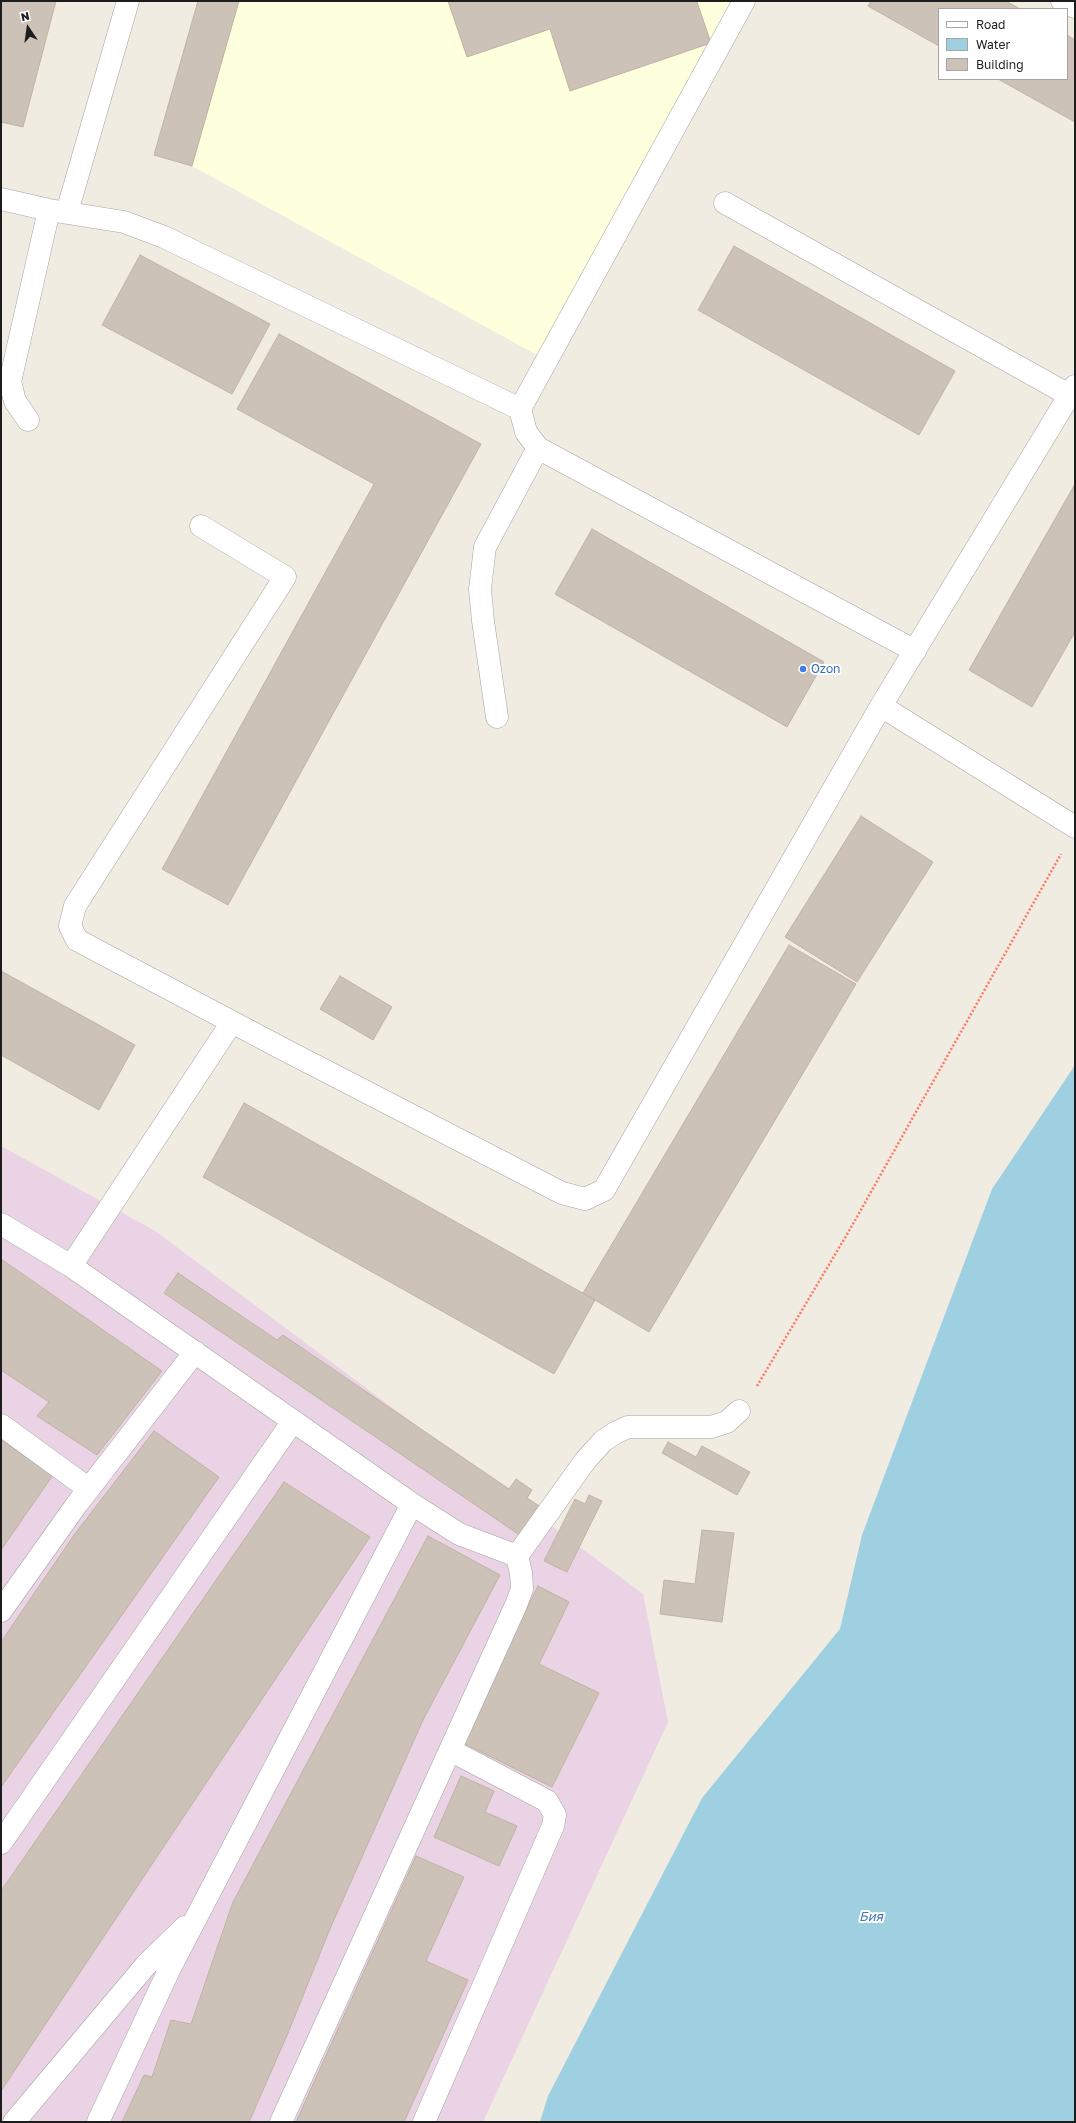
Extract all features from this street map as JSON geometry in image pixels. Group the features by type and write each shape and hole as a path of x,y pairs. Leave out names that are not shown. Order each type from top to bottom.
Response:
{"lane":[{"path":"28,420 15,401 10,382 58,211 128,1"},
{"path":"744,1 520,409 526,432 538,448 916,651"},
{"path":"1062,1 1075,7"},
{"path":"1,199 58,211 124,222 164,237 520,409"},
{"path":"201,526 285,577 75,906 70,926 78,940 232,1022 562,1193 585,1199 604,1190 881,706 916,651 1072,390 725,203"},
{"path":"497,717 482,621 480,589 485,547 538,448"},
{"path":"881,706 1075,826"},
{"path":"71,1266 232,1022"},
{"path":"1,1224 71,1266 412,1504 459,1534 517,1556"},
{"path":"1,1611 89,1489 195,1352"},
{"path":"281,2122 516,1605 522,1589 521,1573 517,1556 585,1461 603,1442 615,1433 628,1427 711,1427 727,1422 739,1411"},
{"path":"1,1843 293,1421"},
{"path":"1,1425 89,1489"},
{"path":"98,2122 170,1968 412,1504"},
{"path":"424,2122 553,1826 555,1815 547,1801 450,1750"},
{"path":"14,2122 146,1965 197,1916"}],"path":[{"path":"739,1411 760,1382 849,1230 1063,850"}],"shaded area":[{"path":"239,1 734,1 539,356 192,166"},
{"path":"1,1146 155,1231 643,1594 668,1722 483,2122 1,2122"}],"water":[{"name":"Бия","path":"1075,1065 1075,2122 540,2122 548,2096 702,1798 840,1629 862,1535 992,1189"}],"building":[{"path":"1,1 56,1 23,127 1,122"},
{"path":"198,1 239,1 192,166 154,155"},
{"path":"448,1 700,1 697,2 711,43 570,91 550,29 467,57"},
{"path":"871,1 1006,1 1018,8 938,8 938,45 868,6"},
{"path":"1068,36 1075,40 1075,122 1000,80 1068,80"},
{"path":"734,246 955,371 919,435 698,310"},
{"path":"140,255 270,324 232,394 102,325"},
{"path":"279,334 481,444 228,905 162,869 374,484 237,409"},
{"path":"1075,484 1075,632 1032,707 969,670"},
{"path":"592,529 824,662 787,727 555,594"},
{"path":"861,816 933,862 857,982 785,937"},
{"path":"789,945 856,984 649,1332 583,1293"},
{"path":"1,971 135,1045 99,1110 1,1055"},
{"path":"340,976 392,1007 373,1040 320,1009"},
{"path":"244,1103 595,1300 554,1374 203,1177"},
{"path":"1,1259 162,1371 97,1455 37,1416 49,1402 1,1370"},
{"path":"178,1273 277,1340 283,1335 509,1489 516,1479 532,1490 527,1498 541,1507 521,1536 164,1293"},
{"path":"154,1431 219,1477 1,1787 1,1642 74,1535"},
{"path":"1,1440 53,1475 1,1550"},
{"path":"668,1442 696,1457 702,1446 750,1472 737,1495 662,1453"},
{"path":"284,1482 370,1537 1,2091 1,1891"},
{"path":"589,1495 602,1501 567,1572 544,1561 575,1499 585,1504"},
{"path":"702,1530 734,1533 722,1622 660,1614 664,1580 695,1584"},
{"path":"428,1536 500,1575 423,1720 329,1931 288,2033 249,2122 122,2122 144,2075 152,2077 171,2020 191,2024 233,1902"},
{"path":"538,1586 569,1602 539,1664 599,1693 552,1787 461,1742"},
{"path":"461,1776 494,1791 485,1812 517,1826 499,1866 434,1837"},
{"path":"416,1856 464,1877 426,1961 468,1980 404,2122 296,2122"}],"place":[{"name":"Ozon","path":"803,669"}]}
